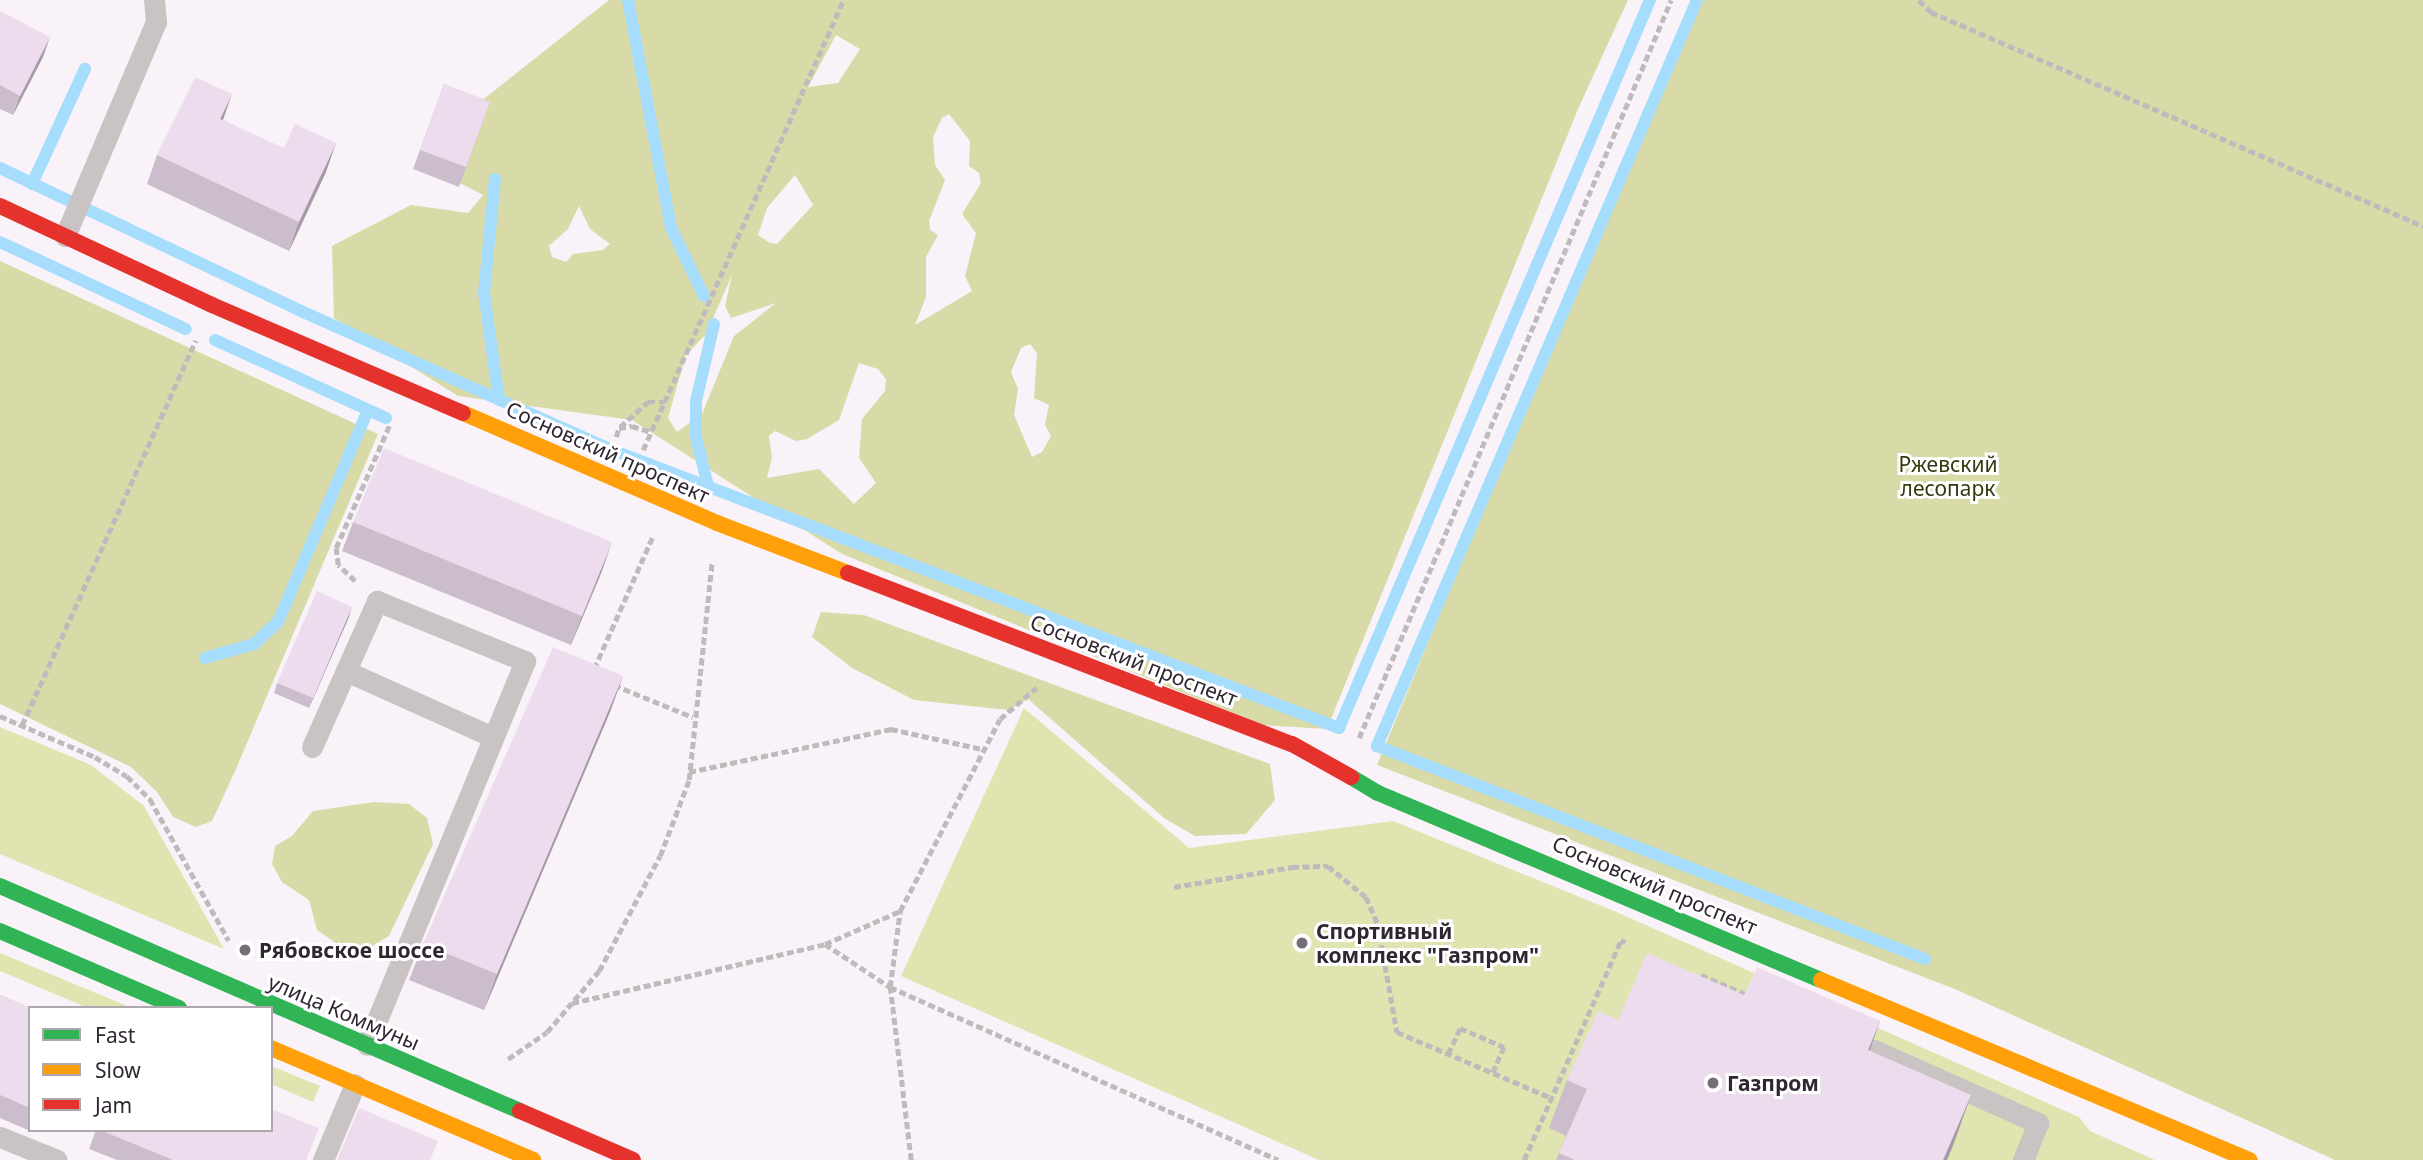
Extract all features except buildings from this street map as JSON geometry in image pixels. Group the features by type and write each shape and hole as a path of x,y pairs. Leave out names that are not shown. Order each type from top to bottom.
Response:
{"street":[{"name":"Сосновский проспект","path":"0,206 212,305 669,499 717,523 1292,744 1344,771 1378,793 2250,1160"},
{"name":"улица Коммуны","path":"0,886 633,1160"},
{"path":"0,930 174,1006"},
{"path":"273,1049 533,1160"}],"lane":[{"path":"65,236 156,22 154,0"},
{"path":"312,747 377,601 525,661 367,1045"},
{"path":"346,671 493,737"},
{"path":"1874,1050 2038,1123 2023,1160"},
{"path":"323,1160 355,1084"},
{"path":"0,1137 57,1160"}],"path":[{"path":"643,450 843,0"},
{"path":"1344,771 1671,0"},
{"path":"1919,0 1931,12 2423,226"},
{"path":"22,725 212,305"},
{"path":"377,601 338,565 336,548 405,387"},
{"path":"613,444 628,415 648,402 665,402"},
{"path":"620,428 652,432"},
{"path":"591,676 669,499"},
{"path":"508,1059 547,1032 598,971 631,918 660,856 689,772 693,717 717,523"},
{"path":"911,1160 890,987 901,911 982,749 1000,719 1071,658"},
{"path":"604,681 693,717"},
{"path":"0,716 95,757 127,776 150,799 236,954"},
{"path":"689,772 891,729 982,749"},
{"path":"1174,887 1292,867 1328,866 1366,897 1378,924 1397,1032 1552,1098"},
{"path":"571,1004 825,944 901,911"},
{"path":"1524,1160 1621,940 1634,946"},
{"path":"825,944 890,987 1278,1160"},
{"path":"1697,973 1760,1001"},
{"path":"1448,1054 1461,1028 1504,1046 1493,1073"}],"green space":[{"path":"609,0 1628,0 1578,109 1327,729 1263,725 842,554 632,420 458,396 334,318 332,246 411,205 468,213 483,195 439,172 443,131","holes":["836,35 860,49 838,83 808,87","949,114 970,141 969,166 979,173 981,183 962,214 976,233 965,276 972,291 915,325 926,297 926,257 938,235 930,230 929,221 945,180 935,165 933,137 942,118","795,175 813,205 777,244 758,235 767,208","579,206 590,229 610,244 603,250 573,254 566,262 552,257 549,246 568,229","732,275 725,306 731,318 776,303 734,336 702,414 677,432 668,418 686,355 706,334","1030,344 1037,353 1034,398 1049,405 1045,425 1051,436 1042,452 1032,457 1014,415 1018,389 1011,372 1021,348","859,363 878,369 886,379 885,391 862,419 859,458 876,483 854,504 819,469 767,478 772,458 769,436 775,431 796,441 807,439 839,420"]},
{"name":"Ржевский лесопарк","path":"1695,0 2423,0 2423,1160 2335,1160 1957,990 1377,765"},
{"path":"0,261 378,434 212,821 196,827 173,817 157,792 131,767 0,704"},
{"path":"821,612 864,615 1270,764 1275,800 1246,834 1195,836 1164,818 1028,699 1008,710 914,700 852,668 812,637"},
{"name":"Cпортивный комплекс \"Газпром\"","path":"1024,708 1189,848 1393,821 1614,911 2079,1117 2090,1131 2155,1160 1319,1160 901,976"},
{"path":"0,727 91,765 144,806 224,949 0,854"},
{"path":"374,802 409,804 427,818 433,844 389,936 366,950 340,946 317,930 309,900 282,882 272,864 275,846 292,836 313,811"},
{"path":"0,953 127,1006 83,1006 0,971"},
{"path":"273,1067 320,1086 313,1102 273,1085"}],"waterway":[{"path":"628,0 671,228 704,296"},
{"path":"0,168 301,311 607,448 1339,728 1650,0"},
{"path":"1697,0 1377,746 1925,959"},
{"path":"32,184 85,69"},
{"path":"495,179 484,293 499,400"},
{"path":"0,242 186,329"},
{"path":"709,490 696,437 696,401 714,324"},
{"path":"215,340 386,418"},
{"path":"205,658 254,644 278,622 368,410"}],"traffic: fast":[{"path":"1351,777 1378,793 1821,980"},
{"path":"0,886 520,1111"},
{"path":"0,931 174,1006"}],"traffic: slow":[{"path":"463,413 717,523 848,573"},
{"path":"1821,980 2250,1160"},
{"path":"273,1049 533,1160"}],"traffic: jam":[{"path":"0,206 212,305 463,413"},
{"path":"848,573 1292,744 1351,777"},
{"path":"520,1111 633,1160"}],"place":[{"name":"Cпортивный комплекс \"Газпром\"","path":"1302,943"},
{"name":"Рябовское шоссе","path":"245,950"},
{"name":"Газпром","path":"1713,1083"}]}
